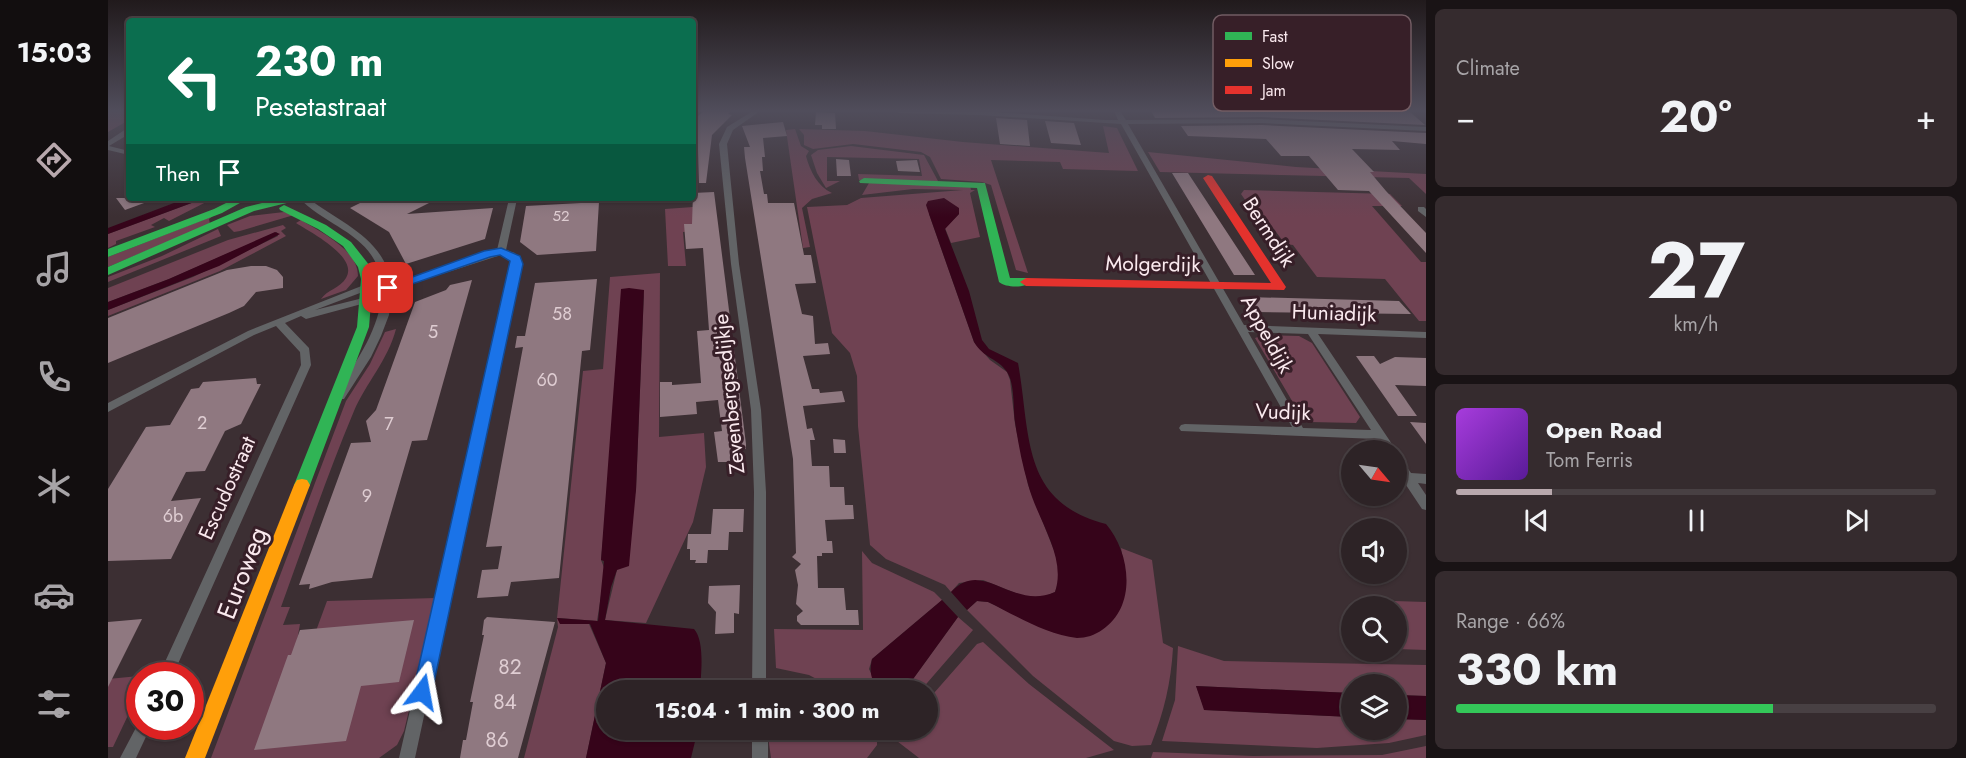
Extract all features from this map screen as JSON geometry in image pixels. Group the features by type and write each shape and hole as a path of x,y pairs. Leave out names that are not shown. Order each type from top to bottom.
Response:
{"street":[{"path":"109,146 126,152"},
{"name":"Zevenbergsedijkje","path":"723,146 735,264 756,410 760,492 759,680"},
{"name":"Molgerdijk","path":"1137,146 1218,287"},
{"name":"Bermdijk","path":"1208,178 1280,287 1218,287"},
{"name":"Molgerdijk","path":"864,181 981,185 1005,282 1218,287"},
{"path":"108,254 242,202 278,204 286,201"},
{"path":"108,272 186,238 242,202 284,208 297,201"},
{"name":"Euroweg","path":"308,201 357,234 375,252 386,273 388,288 382,324 367,357 333,406"},
{"path":"501,252 513,201"},
{"name":"Euroweg","path":"195,758 363,327 366,294 363,264 353,250 339,238 284,208"},
{"path":"108,408 251,333 501,252 512,255 517,264 407,758"},
{"name":"Appeldijk","path":"1218,287 1300,432"},
{"name":"Escudostraat","path":"172,662 306,365 304,351 279,323"},
{"name":"Huniadijk","path":"1241,328 1426,334"},
{"path":"1310,330 1383,440"},
{"name":"Vudijk","path":"1185,428 1380,435"},
{"path":"1408,478 1426,478"},
{"path":"1408,478 1426,505"},
{"path":"128,758 136,740"},
{"path":"760,740 760,758"}],"shaded area":[{"path":"788,146 802,146 809,151 806,156 815,178 832,193 812,199 802,208 810,247 803,248"},
{"path":"807,146 834,146 813,149"},
{"path":"854,146 924,155 938,181 859,180 858,174 922,176 919,159 827,157 827,181 840,181 826,188 817,173 811,155 818,150"},
{"path":"873,146 1021,146 1109,153 1108,146 1126,146 1138,171 1063,169 1060,162 991,160 1028,273 1016,270 991,185 982,182 941,179 930,157 921,152"},
{"path":"1148,152 1296,167 1426,174 1426,194 1409,178 1160,172"},
{"path":"869,183 970,185 971,190 975,190 970,193 980,237 951,243 945,228 959,214 929,214 974,342 990,360 1007,372 1010,380 1015,424 1028,485 1059,563 1060,577 1055,592 1041,598 1028,598 983,580 959,583 951,592 945,585 886,559 870,545 858,426 857,376 850,353 832,333 807,207 847,205 861,198 963,190 913,189 862,195"},
{"path":"1244,190 1390,194 1402,206 1372,206 1421,262 1426,262 1426,321 1419,321 1385,279 1317,277 1293,245 1285,244 1268,221 1259,220 1241,194"},
{"path":"944,198 959,208 959,214 945,229 969,291 982,340 989,349 1018,363 1029,439 1035,462 1044,482 1058,500 1078,514 1106,524 1121,549 1127,578 1121,607 1113,620 1102,630 1090,636 1077,638 1054,633 988,602 977,601 967,610 951,592 963,583 975,580 1025,595 1039,596 1055,592 1058,578 1054,552 1032,498 1024,469 1016,430 1010,377 1000,364 982,352 974,342 926,205 928,201"},
{"path":"179,201 197,201 108,234 108,228"},
{"path":"197,201 208,201 169,221 164,218 151,225 155,227 116,241 116,244 108,248 108,234"},
{"path":"693,207 694,231 683,232 686,266 668,266 665,209"},
{"path":"284,212 294,215 234,232 227,225 250,216"},
{"path":"213,216 209,219 210,224 108,267 108,257"},
{"path":"301,220 337,242 352,258 358,276 346,290 321,299 346,278 348,270 346,262 331,246 296,223"},
{"path":"283,225 286,228 281,231 286,236 220,271 108,316 108,310 193,277 278,236 277,232 169,279 108,302 108,288 228,240"},
{"path":"218,229 221,236 108,282 108,277 162,256"},
{"path":"275,232 280,234 219,266 108,310 108,302 169,279"},
{"path":"660,273 659,437 704,433 706,467 693,522 646,623 605,620 636,490 644,291 609,477 601,560 605,570 597,621 558,618 561,624 589,624 606,663 602,680 596,680 596,710 586,758 524,758 558,627 557,618 583,371 603,369 610,277"},
{"path":"621,289 644,290 636,490 629,566 617,570 611,587 605,620 694,629 700,641 701,680 602,680 606,663 590,624 560,624 557,618 598,621 604,561 601,560"},
{"path":"396,329 388,351 354,411 281,607 290,607 283,625 300,624 297,641 313,639 327,601 436,598 404,731 397,745 379,758 211,758 346,401 370,364 385,332"},
{"path":"1264,335 1299,336 1312,343 1360,417 1356,423 1310,422 1301,416 1255,338"},
{"path":"1121,548 1152,560 1163,643 1173,648 1166,697 1151,745 1132,746 1114,741 1033,676 967,610 977,601 988,602 1030,622 1126,577"},
{"path":"862,551 872,563 934,592 942,600 872,659 869,669 874,680 818,680 809,675 776,668 774,629 863,630"},
{"path":"942,600 958,617 912,680 873,680 871,676 872,659"},
{"path":"1407,601 1426,602 1426,650 1407,649"},
{"path":"958,617 973,630 930,680 912,680"},
{"path":"983,642 1029,684 1114,750 1086,758 919,758 896,740 938,740 938,688 977,644"},
{"path":"1178,646 1224,661 1426,665 1426,696 1407,695 1407,674 1341,674 1341,693 1196,686 1205,710 1341,717 1341,740 1403,740 1389,743 1317,748 1162,741 1175,700"},
{"path":"126,677 126,720 113,747 108,747 108,679"},
{"path":"1196,686 1341,693 1341,717 1204,710"},
{"path":"1407,695 1426,696 1426,720 1407,719"},
{"path":"596,710 596,740 695,740 691,758 586,758"},
{"path":"1407,719 1426,720 1426,735 1407,739"},
{"path":"769,740 877,741 877,745 867,758 771,758"},
{"path":"1426,746 1426,758 1151,758 1153,752 1253,756 1382,755"}],"building":[{"path":"696,146 711,146 706,183 699,183"},
{"path":"764,146 763,171 760,171 764,194 767,194 768,203 794,203 804,255 811,255 816,283 795,284 802,314 813,316 815,344 828,343 830,354 803,356 812,389 819,389 820,393 842,391 845,402 803,406 807,429 812,428 815,440 810,440 812,466 829,466 830,487 844,487 845,505 853,505 854,519 825,520 827,541 832,541 833,553 822,553 822,556 817,556 818,588 844,588 846,610 858,610 859,625 801,625 797,621 797,616 803,611 796,604 798,585 795,570 801,564 792,557 796,553 793,459 745,158 744,147"},
{"path":"1273,146 1397,146 1400,150 1352,149 1374,172 1370,172 1386,191 1426,233 1426,253 1369,191 1338,190 1309,156 1281,156"},
{"path":"836,159 849,160 851,176 837,176"},
{"path":"917,160 920,172 898,171 896,161"},
{"path":"1172,173 1188,173 1255,275 1234,275"},
{"path":"714,192 746,444 746,449 730,451 730,462 718,462 714,432 722,431 718,400 696,402 697,414 660,417 660,382 672,382 672,385 701,383 697,331 709,330 703,248 686,249 684,224 692,224 693,201 696,201 696,193"},
{"path":"116,198 126,198 126,201 150,201 125,210"},
{"path":"364,201 433,201 407,214 493,208 485,239 406,264 389,232 350,208"},
{"path":"599,202 596,251 537,255 520,242 526,206"},
{"path":"266,266 277,270 283,277 283,288 256,292 244,306 108,363 108,318 227,270"},
{"path":"597,279 590,350 582,351 559,578 511,582 508,596 477,598 482,570 498,569 502,546 486,547 523,347 515,348 517,336 525,336 535,283"},
{"path":"472,280 427,440 412,441 372,578 332,582 309,589 310,584 299,585 351,443 371,442 366,421 376,410 415,302 446,290 450,285"},
{"path":"1247,297 1399,301 1411,314 1256,312"},
{"path":"1356,356 1374,356 1380,364 1395,357 1426,358 1426,386 1395,385 1417,416 1398,416"},
{"path":"256,378 257,384 261,384 241,424 225,431 205,471 186,472 171,501 201,498 171,559 108,561 108,489 146,427 170,425 191,389 199,388 203,382"},
{"path":"1410,422 1426,423 1426,444"},
{"path":"833,439 845,440 846,453 834,453"},
{"path":"713,509 744,509 743,532 729,532 728,550 708,550 707,563 695,563 696,560 690,560 690,549 687,549 688,534 711,534"},
{"path":"740,585 739,614 734,613 734,633 715,634 716,612 708,603 709,586"},
{"path":"487,617 555,622 518,758 460,758 463,740 466,740 473,702 470,702 484,635 482,635 484,620"},
{"path":"142,619 108,687 108,622"},
{"path":"414,620 399,682 361,686 346,741 254,750 288,655 291,655 300,630"}],"traffic: fast":[{"path":"864,181 981,185 1005,282 1026,282"},
{"path":"108,253 218,211 238,201"},
{"path":"108,271 250,209 283,201"},
{"path":"284,208 322,227 347,244 364,266 367,279 363,327 302,485"}],"traffic: slow":[{"path":"195,758 302,485"}],"traffic: jam":[{"path":"1026,282 1280,287 1208,178"}],"route":[{"path":"388,288 488,254 501,252 512,255 516,259 517,264 448,582 422,692"}]}
